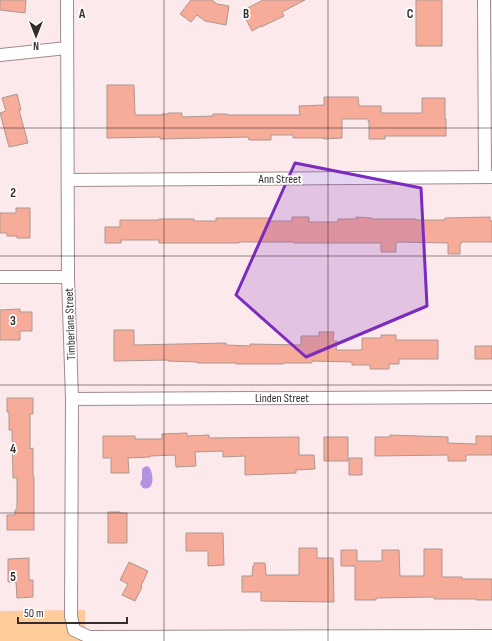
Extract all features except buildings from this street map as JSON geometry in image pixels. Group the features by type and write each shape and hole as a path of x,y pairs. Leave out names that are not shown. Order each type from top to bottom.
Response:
{"street":[{"name":"Timberlane Street","path":"67,0 68,277 72,399 71,616 74,630 89,637 492,636"},
{"path":"484,0 488,177"},
{"path":"0,55 67,48"},
{"name":"Ann Street","path":"68,180 488,177"},
{"path":"0,277 68,277"},
{"name":"Linden Street","path":"72,399 492,397"}],"highlighted area":[{"path":"295,163 421,188 427,306 306,357 236,295"}],"shaded area":[{"path":"146,466 151,470 152,481 150,487 143,488 140,484 142,479 142,469"},
{"path":"85,610 85,641 0,641 0,611"}]}
